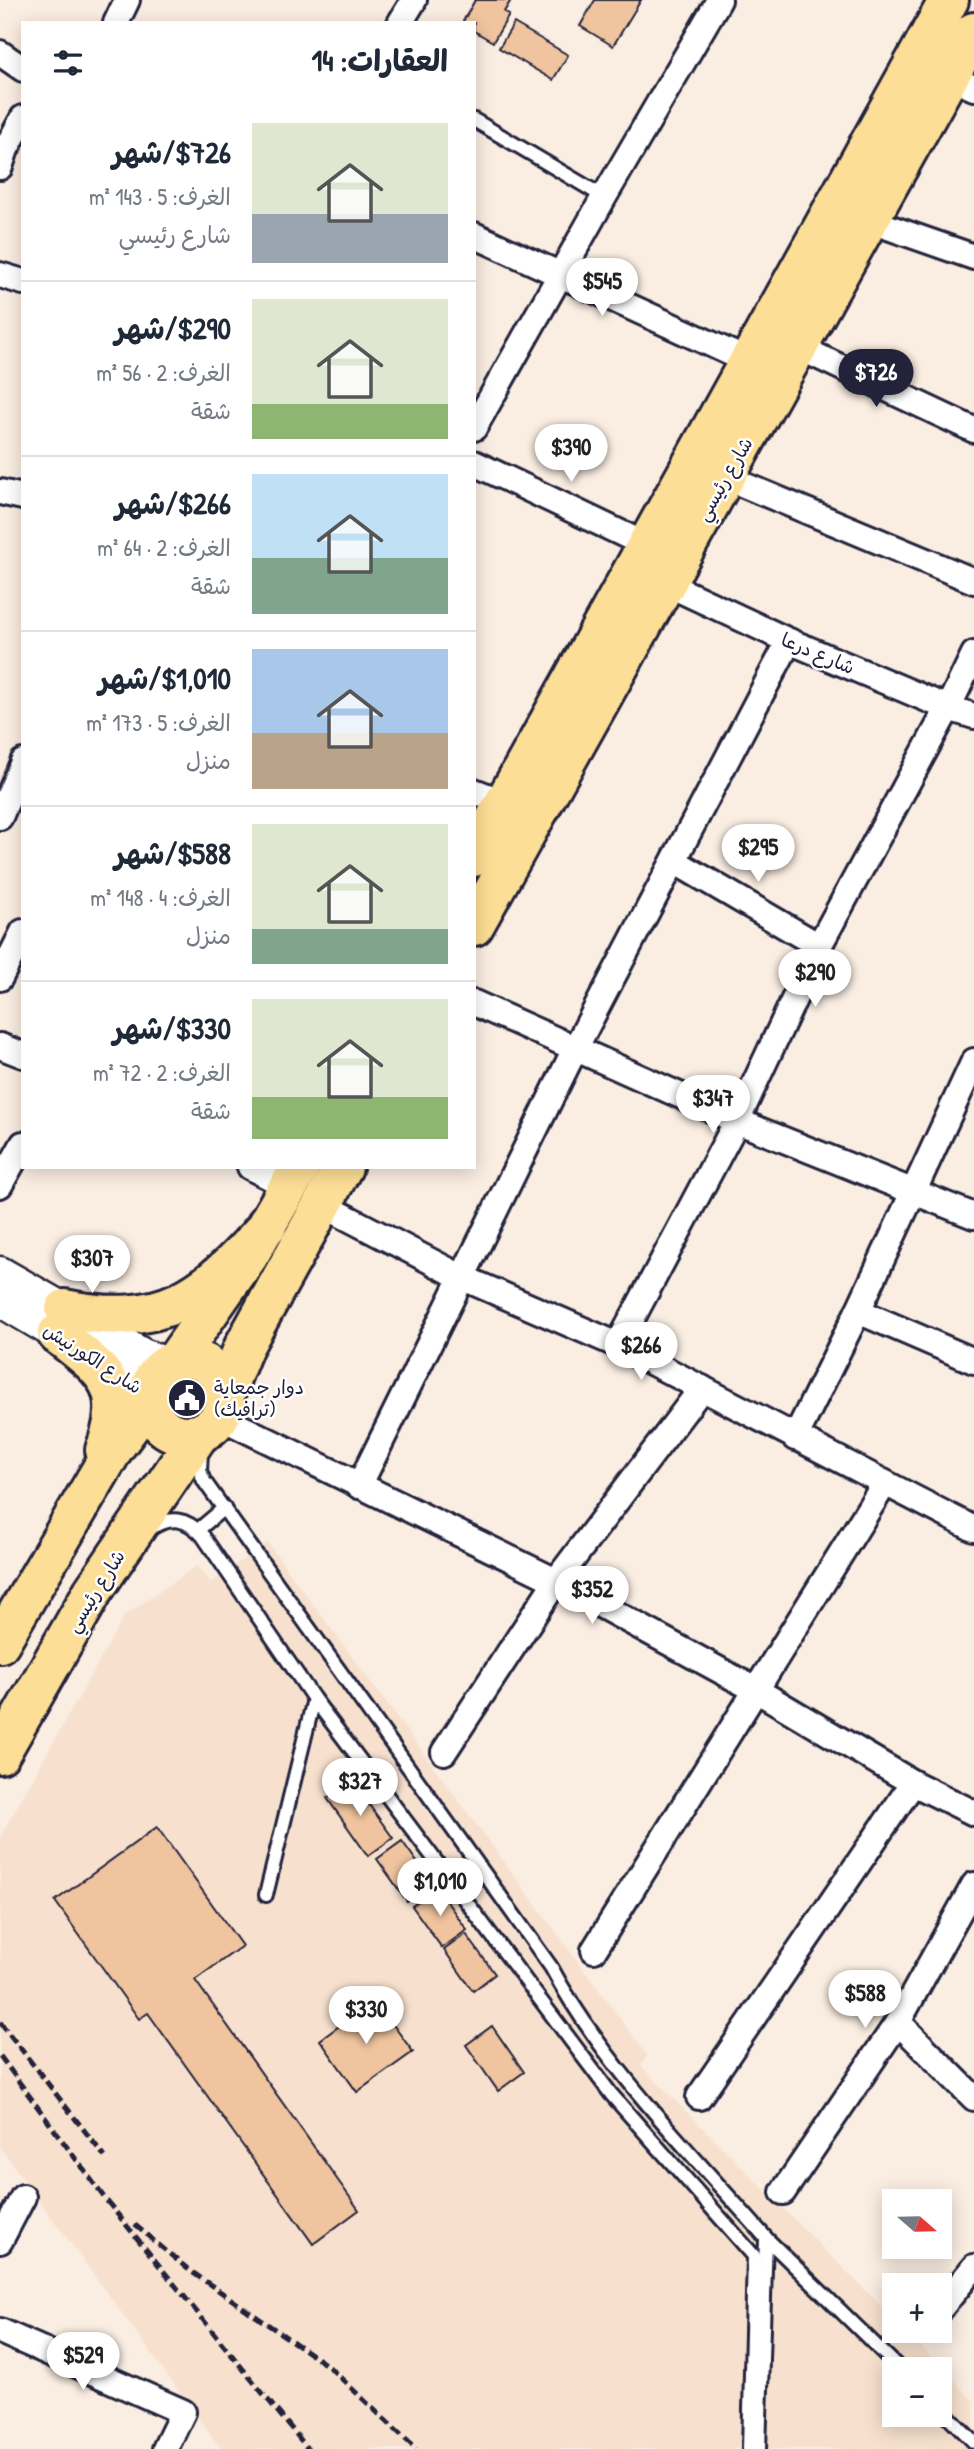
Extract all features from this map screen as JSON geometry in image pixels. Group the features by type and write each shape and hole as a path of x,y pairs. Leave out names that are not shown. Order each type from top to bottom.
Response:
{"highway":[{"name":"شارع رئيسي","path":"476,850 490,797 648,546 949,0"},
{"name":"شارع رئيسي","path":"476,922 868,220 961,83 974,32"},
{"path":"750,358 792,359"},
{"name":"شارع رئيسي","path":"0,1754 93,1591 213,1419 244,1346 342,1169"},
{"path":"0,1643 129,1424 229,1286 295,1177"},
{"path":"81,1503 109,1439 115,1406 113,1393 103,1373 61,1321 97,1314 130,1315 153,1312 171,1306 211,1283 267,1226"},
{"path":"194,1359 211,1367 219,1376 213,1419 182,1435 164,1427 156,1419 161,1380 194,1359"}],"street":[{"path":"117,21 127,0"},
{"path":"401,21 414,0"},
{"path":"476,424 719,0"},
{"path":"0,53 21,68"},
{"path":"0,167 10,139 21,121"},
{"path":"868,220 974,257"},
{"path":"476,236 750,358"},
{"path":"0,275 21,281"},
{"path":"792,359 974,430"},
{"path":"476,464 648,546"},
{"path":"725,477 974,581"},
{"name":"شارع درعا","path":"665,583 789,641 948,708 974,716"},
{"path":"359,1486 576,1047 789,641"},
{"path":"618,1345 737,1121 819,946 948,708 974,654"},
{"path":"0,817 21,767"},
{"path":"674,861 819,946"},
{"path":"0,978 21,936"},
{"path":"476,1004 737,1121 974,1216"},
{"path":"0,1046 21,1054"},
{"path":"795,1438 858,1311 974,1061"},
{"path":"0,1185 21,1148"},
{"path":"259,1169 295,1177"},
{"path":"323,1205 461,1277 618,1345 974,1529"},
{"name":"شارع الكورنيش","path":"0,1272 61,1321 161,1380"},
{"name":"شارع الكورنيش","path":"0,1301 61,1321"},
{"path":"858,1311 974,1361"},
{"path":"444,1752 556,1581 702,1388"},
{"path":"213,1419 556,1581 756,1690 913,1783 974,1813"},
{"path":"594,1950 885,1483"},
{"path":"699,2097 913,1783"},
{"path":"783,2192 898,2022 974,1885"},
{"path":"898,2022 974,2098"},
{"path":"0,2241 23,2197"},
{"path":"952,2294 974,2267"},
{"path":"0,2331 184,2412 164,2449"}],"lane":[{"path":"476,122 604,197"},
{"path":"213,1419 201,1449 200,1471 204,1481 551,1966 566,1995 626,2079 766,2238 888,2357"},
{"path":"198,1530 224,1508"},
{"path":"115,1558 146,1531 169,1520 179,1519 198,1530 314,1699 611,2094 754,2256 749,2449"},
{"path":"266,1895 314,1699"},
{"path":"759,2449 766,2238"},
{"path":"952,2420 974,2442"}],"shaded area":[{"path":"267,1542 647,2055 641,2066 882,2307 882,2343 918,2343 931,2357 882,2357 882,2427 952,2427 952,2378 974,2401 974,2449 222,2449 0,2147 0,1837 125,1615 197,1566 211,1583"}],"building":[{"path":"475,0 511,0 504,12 509,15 493,42 476,32 476,21 463,21"},
{"path":"595,0 641,0 613,46 580,26"},
{"path":"514,23 568,55 553,80 499,48"},
{"path":"352,1781 393,1838 368,1856 327,1798"},
{"path":"157,1827 242,1946 195,1980 359,2210 313,2244 148,2013 139,2019 55,1901"},
{"path":"402,1841 432,1883 407,1901 377,1859"},
{"path":"437,1888 467,1930 442,1948 412,1906"},
{"path":"466,1934 495,1974 473,1991 444,1950"},
{"path":"375,2000 413,2052 357,2092 320,2040"},
{"path":"492,2026 524,2072 498,2091 466,2045"}],"railway":[{"path":"0,2022 105,2157"},
{"path":"0,2056 106,2200 308,2449"},
{"path":"135,2225 189,2270 328,2366 416,2449"}],"place":[{"name":"دوار جمعاية (ترافيك)","path":"187,1398"}]}
